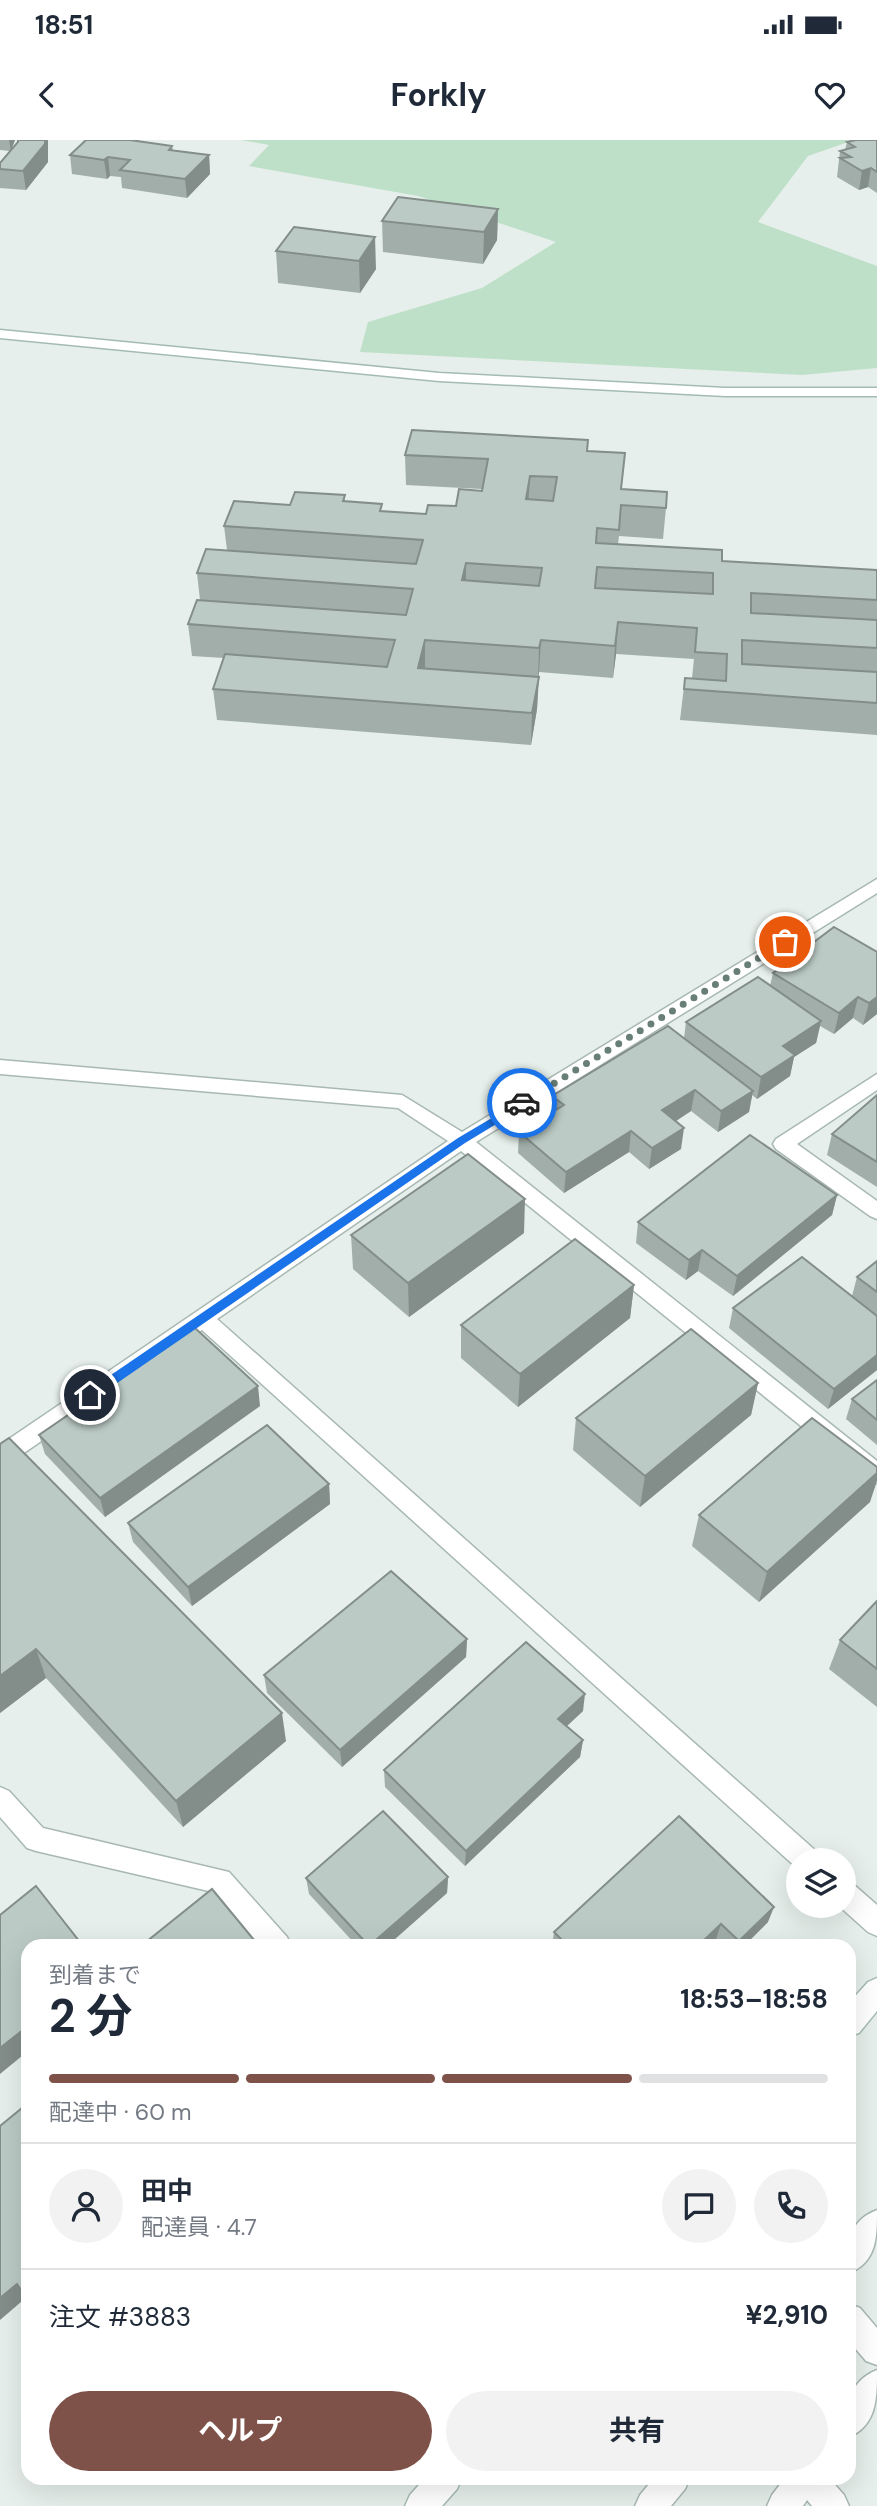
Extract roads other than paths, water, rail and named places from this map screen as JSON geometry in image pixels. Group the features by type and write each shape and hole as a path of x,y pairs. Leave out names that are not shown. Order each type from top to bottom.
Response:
{"street":[{"path":"0,334 439,377 725,392 877,392"},
{"path":"0,1457 462,1141 877,885"},
{"path":"0,1067 401,1102 462,1141 877,1474"},
{"path":"877,1081 783,1144 877,1211"},
{"path":"202,1318 794,1848"},
{"path":"0,1799 36,1839 220,1881 272,1939"},
{"path":"856,1903 877,1923"},
{"path":"856,2015 877,1991"},
{"path":"856,2250 877,2224"},
{"path":"856,2327 877,2350"},
{"path":"856,2413 877,2385"},
{"path":"421,2506 440,2485"},
{"path":"783,2506 801,2485"},
{"path":"814,2485 833,2506"}]}
